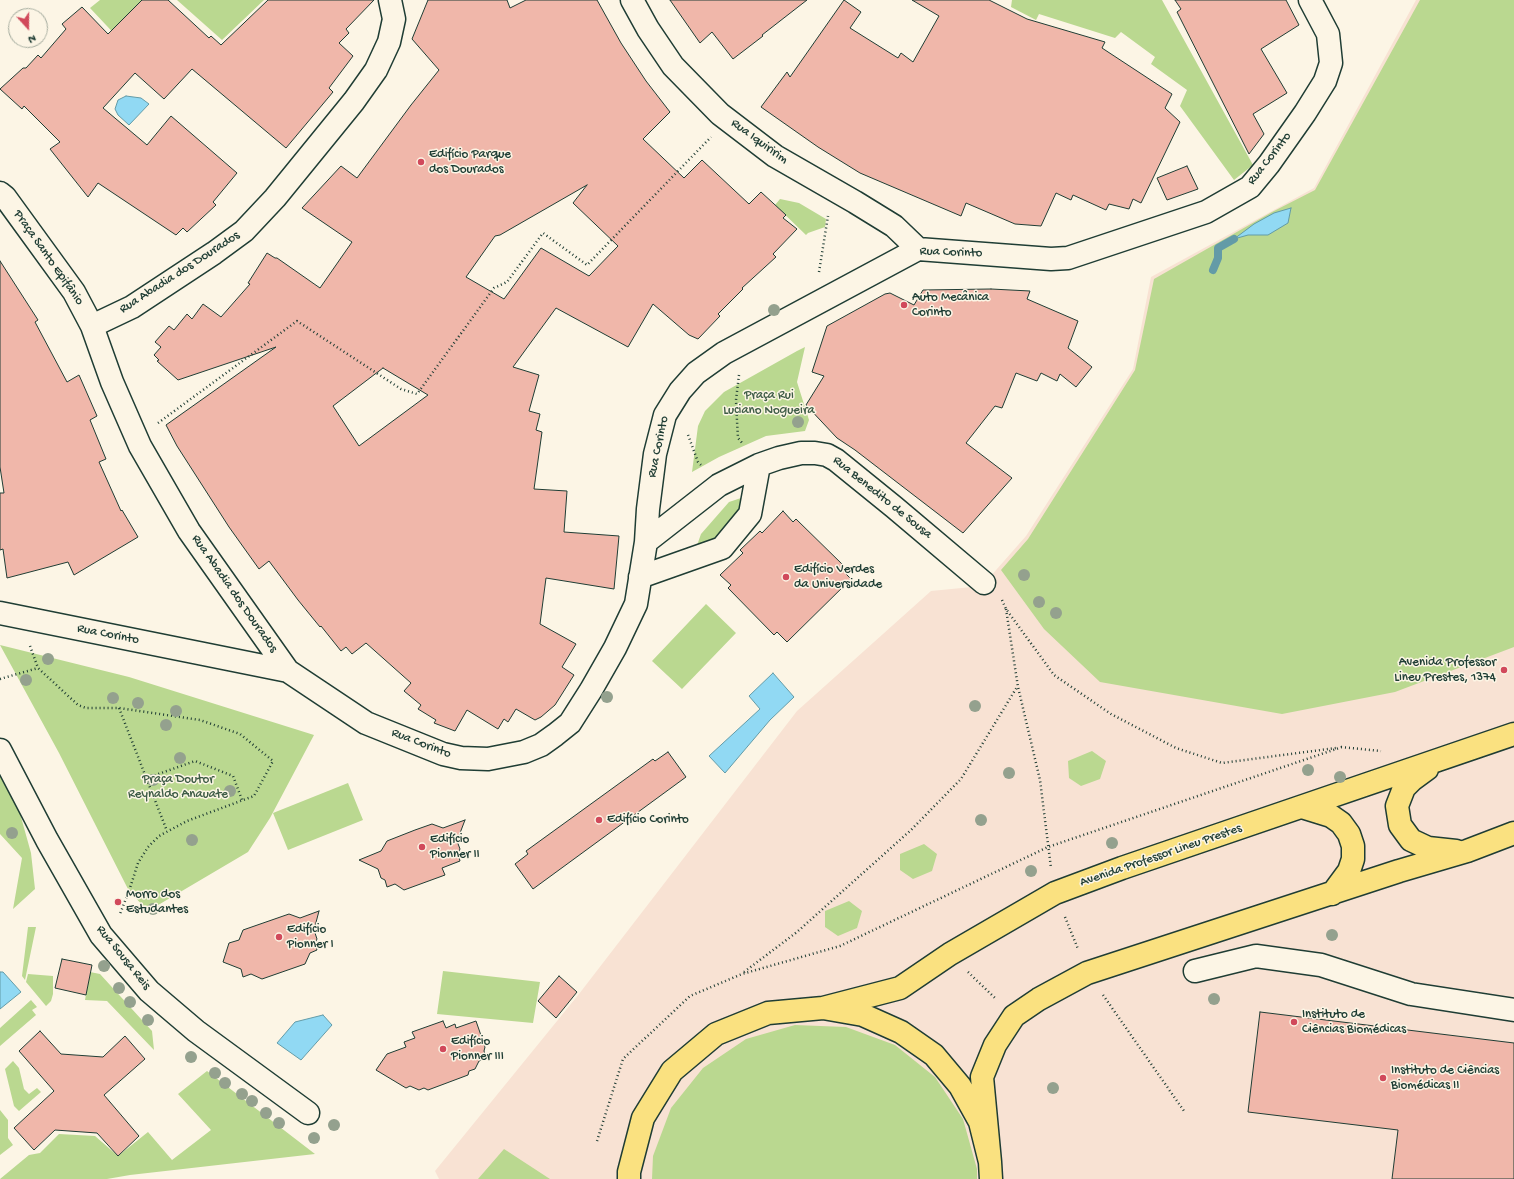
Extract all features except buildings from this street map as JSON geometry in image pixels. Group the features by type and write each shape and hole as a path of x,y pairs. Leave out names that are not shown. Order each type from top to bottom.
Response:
{"main road":[{"name":"Avenida Professor Lineu Prestes","path":"823,1008 900,988 950,954 1055,893 1122,868 1514,734"},
{"path":"1444,758 1412,780 1404,788 1397,806 1400,825 1411,840 1428,848 1447,851 1468,851"},
{"path":"1302,807 1331,816 1341,824 1349,834 1353,846 1353,859 1349,871 1332,894"},
{"path":"990,1170 982,1077 995,1045 1014,1016 1039,999 1087,973 1468,851 1514,833"},
{"path":"629,1179 629,1172 643,1118 672,1071 716,1034 768,1013 823,1008 863,1015 882,1023 901,1032 934,1056 960,1086 980,1122 990,1170"}],"street":[{"name":"Rua Abadia dos Dourados","path":"288,671 189,531 136,438 112,382 92,326 132,307 214,253 244,231 275,198 354,101 376,70 389,42 394,19 390,0"},
{"name":"Rua Iquiririm","path":"632,0 648,29 673,66 728,120 775,156 894,226 918,249"},
{"name":"Rua Corinto","path":"10,615 288,671 366,723 443,754 461,758 488,759 524,752 541,745 570,723 616,648 636,604 646,542 648,509 655,454 665,415 680,390 696,373 724,353 918,249 1051,259 1068,258 1206,212 1250,187 1269,164 1305,113 1325,80 1331,63 1328,34 1310,0"},
{"name":"Praça Santo Epifânio","path":"0,194 5,196 74,292 92,326"},
{"name":"Rua Benedito de Sousa","path":"646,542 719,485 759,465 779,458 801,453 815,453 826,455 836,460 984,583"},
{"path":"640,577 722,548 750,514 759,465"},
{"name":"Rua Sousa Reis","path":"0,750 51,846 101,935 149,991 196,1031 308,1113"},
{"path":"1195,971 1256,956 1321,965 1411,994 1514,1010"}],"path":[{"path":"136,438 296,321 401,389 417,394 494,288 507,282 543,233 587,265 728,120"},
{"path":"814,304 828,216 822,183"},
{"path":"742,343 736,400 738,438 759,465"},
{"path":"686,429 698,462 719,485"},
{"path":"984,583 999,594 1006,608 1054,674 1111,714 1176,748 1222,763 1342,747 1389,752"},
{"path":"1006,608 1018,687 1040,780 1055,893 1087,973 1184,1111"},
{"path":"10,615 38,668 78,705 86,708 119,708 200,720 240,734 273,762 254,796 188,821 159,836 143,853 138,863 129,891"},
{"path":"0,679 38,668"},
{"path":"742,974 797,932 911,830 961,780 1018,687"},
{"path":"119,708 167,831"},
{"path":"597,1141 623,1059 690,996 742,974 840,946 1048,847 1342,747"},
{"path":"147,778 195,760 234,776 242,800"},
{"path":"950,954 1014,1016"}],"shaded area":[{"path":"1416,0 1514,0 1514,1179 439,1179 435,1171 579,994 797,711 931,591 982,586 1026,536 1133,369 1151,277 1314,188"}],"green space":[{"path":"100,0 165,0 122,42 90,8"},
{"path":"177,0 264,0 222,40"},
{"path":"1012,0 1162,0 1253,165 1234,180 1180,106 1187,90 1151,64 1155,57 1121,32 1115,38 1039,14 1036,20 1011,7"},
{"path":"1420,0 1514,0 1514,647 1395,692 1282,714 1100,682 1044,629 1001,570 1028,539 1135,370 1154,279 1272,212 1315,190"},
{"path":"780,199 799,203 826,219 825,227 806,235 775,205"},
{"name":"Praça Rui Luciano Nogueira","path":"805,347 797,382 809,420 805,431 766,436 719,457 692,472 698,426 705,411 724,392"},
{"path":"744,497 740,517 716,544 695,551 701,534 729,502"},
{"path":"706,604 736,633 682,689 652,661"},
{"name":"Praça Doutor Reynaldo Anauate","path":"0,645 129,677 314,735 270,818 248,852 148,911 129,891 59,753"},
{"path":"1092,751 1106,761 1100,779 1081,786 1069,778 1068,761"},
{"path":"0,773 16,799 31,853 35,889 13,909 22,858 0,834"},
{"path":"348,783 363,820 288,850 273,813"},
{"path":"924,844 937,854 932,871 913,879 900,870 900,854"},
{"path":"849,901 862,911 857,928 838,936 825,927 825,911"},
{"path":"28,927 36,927 25,980 22,976"},
{"path":"443,971 540,982 533,1023 437,1014"},
{"path":"90,972 100,974 152,1031 154,1050 107,1001 85,1000"},
{"path":"28,974 53,976 53,994 51,1001 46,1006 26,982"},
{"path":"31,1000 37,1007 32,1010 36,1015 0,1046 0,1028"},
{"path":"795,1025 846,1027 895,1045 935,1077 963,1119 977,1169 977,1179 652,1179 653,1156 671,1108 703,1068 746,1039"},
{"path":"13,1061 19,1068 24,1089 29,1094 37,1088 41,1092 19,1111 14,1106 5,1069"},
{"path":"207,1071 315,1154 130,1175 107,1179 0,1179 29,1155 40,1153 59,1134 95,1136 118,1156 148,1132 172,1160 211,1130 178,1094"},
{"path":"0,1110 8,1120 8,1138 13,1145 0,1155"},
{"path":"504,1149 550,1179 478,1179"}],"water":[{"path":"126,96 141,98 149,104 129,125 118,115 115,109 118,100"},
{"path":"1291,208 1288,223 1268,235 1248,235 1234,239 1254,224 1274,213"},
{"path":"773,673 794,697 770,720 725,773 709,756 760,709 749,696"},
{"path":"0,972 3,972 21,992 0,1009"},
{"path":"323,1015 332,1025 301,1060 277,1043 295,1022"}],"waterway":[{"path":"1213,270 1218,258 1218,248 1234,239"}],"place":[{"name":"Edifício Parque dos Dourados","path":"421,162"},
{"name":"Auto Mecânica Corinto","path":"904,305"},
{"name":"Edifício Verdes da Universidade","path":"786,577"},
{"name":"Avenida Professor Lineu Prestes, 1374","path":"1504,670"},
{"name":"Edifício Corinto","path":"599,820"},
{"name":"Edifício Pionner II","path":"422,847"},
{"name":"Morro dos Estudantes","path":"118,902"},
{"name":"Edifício Pionner I","path":"279,937"},
{"name":"Instituto de Ciências Biomédicas","path":"1294,1022"},
{"name":"Edifício Pionner III","path":"443,1049"},
{"name":"Instituto de Ciências Biomédicas II","path":"1383,1078"}]}
